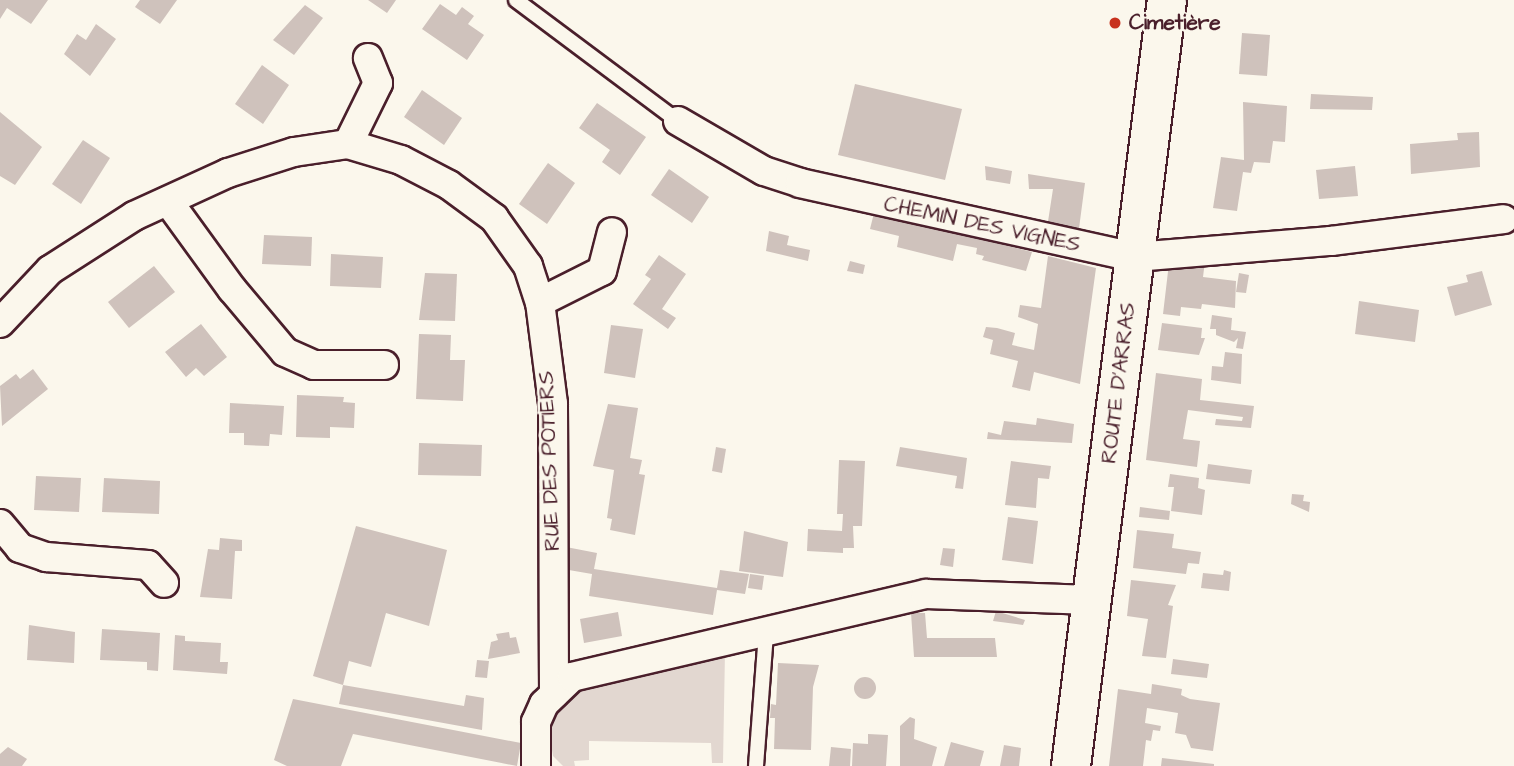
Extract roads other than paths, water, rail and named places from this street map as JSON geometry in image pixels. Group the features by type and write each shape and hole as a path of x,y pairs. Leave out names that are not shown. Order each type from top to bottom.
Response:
{"main road":[{"name":"ROUTE D'ARRAS","path":"1071,766 1167,0"}],"street":[{"path":"348,144 378,83 368,58"},
{"name":"CHEMIN DES VIGNES","path":"678,121 764,171 800,183 1135,257 1331,242 1504,219"},
{"name":"RUE DES POTIERS","path":"0,323 50,270 134,216 228,173 294,152 348,144 401,160 449,185 494,218 528,266 540,302 553,404 554,694"},
{"path":"168,201 232,289 285,352 314,365 384,365"},
{"path":"540,302 602,271 612,232"},
{"path":"0,524 20,548 46,557 148,565 164,583"},
{"path":"536,766 536,722 554,694 572,677 926,594 1091,600"}],"lane":[{"name":"CHEMIN DES VIGNES","path":"516,0 678,121"},
{"path":"756,766 766,632"}],"place":[{"name":"Cimetière","path":"1115,23"}]}
